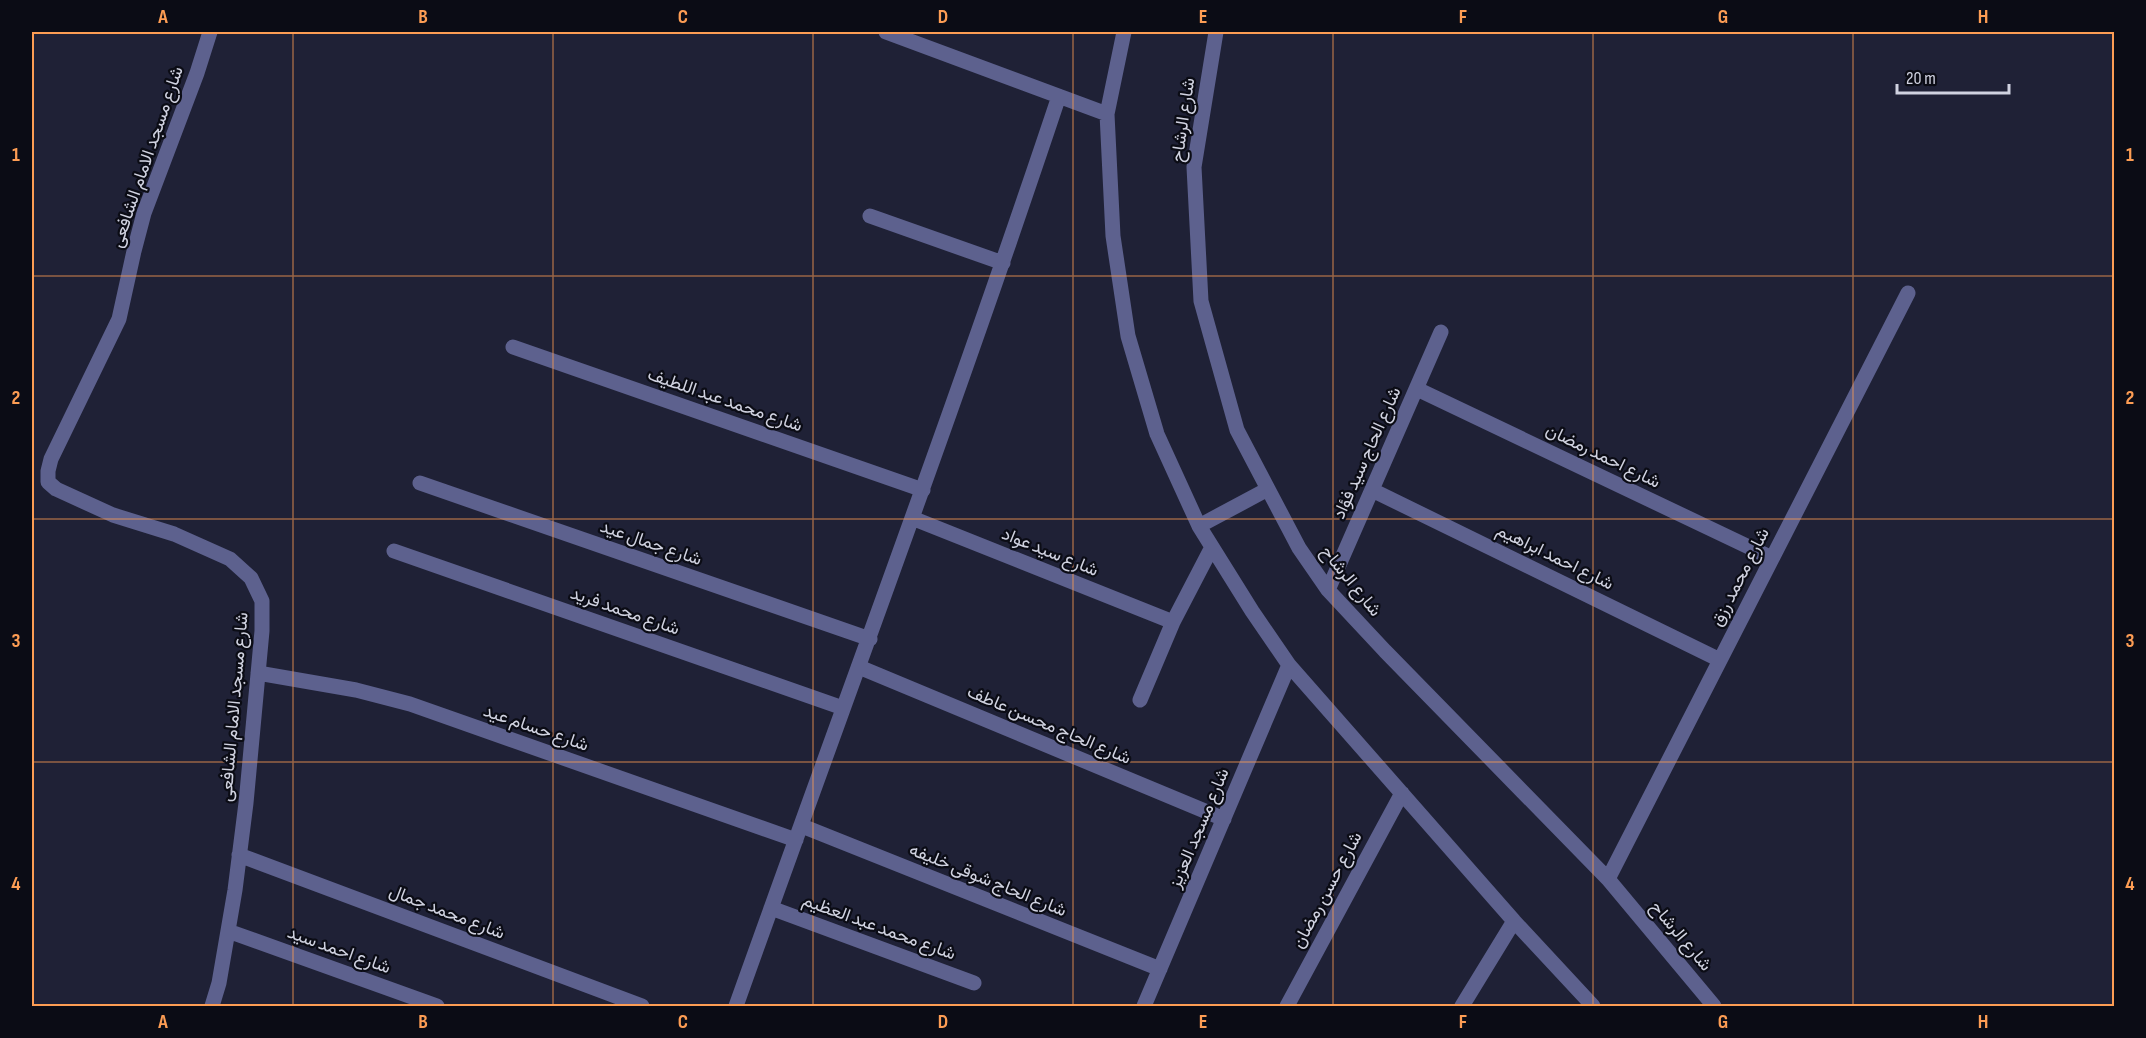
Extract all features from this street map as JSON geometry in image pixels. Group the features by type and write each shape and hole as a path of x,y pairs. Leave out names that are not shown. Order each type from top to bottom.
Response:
{"street":[{"name":"شارع مسجد الامام الشافعى","path":"210,32 197,73 144,213 119,319 51,459 48,482 56,489 94,507 174,534 230,560 251,578 262,602 262,631 246,803 235,890 214,1006"},
{"path":"886,32 1107,114"},
{"path":"1124,32 1107,114 1113,236 1128,336 1157,434 1205,522 1212,547 1289,665 1514,921 1593,1006"},
{"name":"شارع الرشاح","path":"1216,32 1194,167 1202,301 1238,430 1268,489 1299,548 1328,590 1608,879 1714,1006"},
{"path":"736,1006 923,490 1059,96"},
{"path":"870,216 1003,262"},
{"name":"شارع محمد رزق","path":"1608,879 1908,293"},
{"name":"شارع الحاج سيد فؤاد","path":"1328,590 1441,332"},
{"name":"شارع محمد عبد اللطيف","path":"513,347 923,490"},
{"name":"شارع احمد رمضان","path":"1417,388 1772,558"},
{"name":"شارع جمال عيد","path":"420,483 870,639"},
{"path":"1205,522 1268,489"},
{"name":"شارع احمد ابراهيم","path":"1372,490 1720,660"},
{"name":"شارع سيد عواد","path":"912,518 1173,622"},
{"path":"1140,700 1173,622 1212,547"},
{"name":"شارع محمد فريد","path":"394,551 843,708"},
{"name":"شارع مسجد العزيز","path":"1144,1006 1289,665"},
{"name":"شارع الحاج محسن عاطف","path":"859,667 1224,819"},
{"name":"شارع حسام عيد","path":"258,673 356,690 410,704 799,833"},
{"name":"شارع حسن رمضان","path":"1287,1006 1402,793"},
{"name":"شارع الحاج شوقى خليفه","path":"799,833 1160,969"},
{"name":"شارع محمد جمال","path":"239,855 642,1006"},
{"name":"شارع محمد عبد العظيم","path":"771,908 974,983"},
{"path":"1462,1006 1514,921"},
{"name":"شارع احمد سيد","path":"228,931 437,1006"}]}
